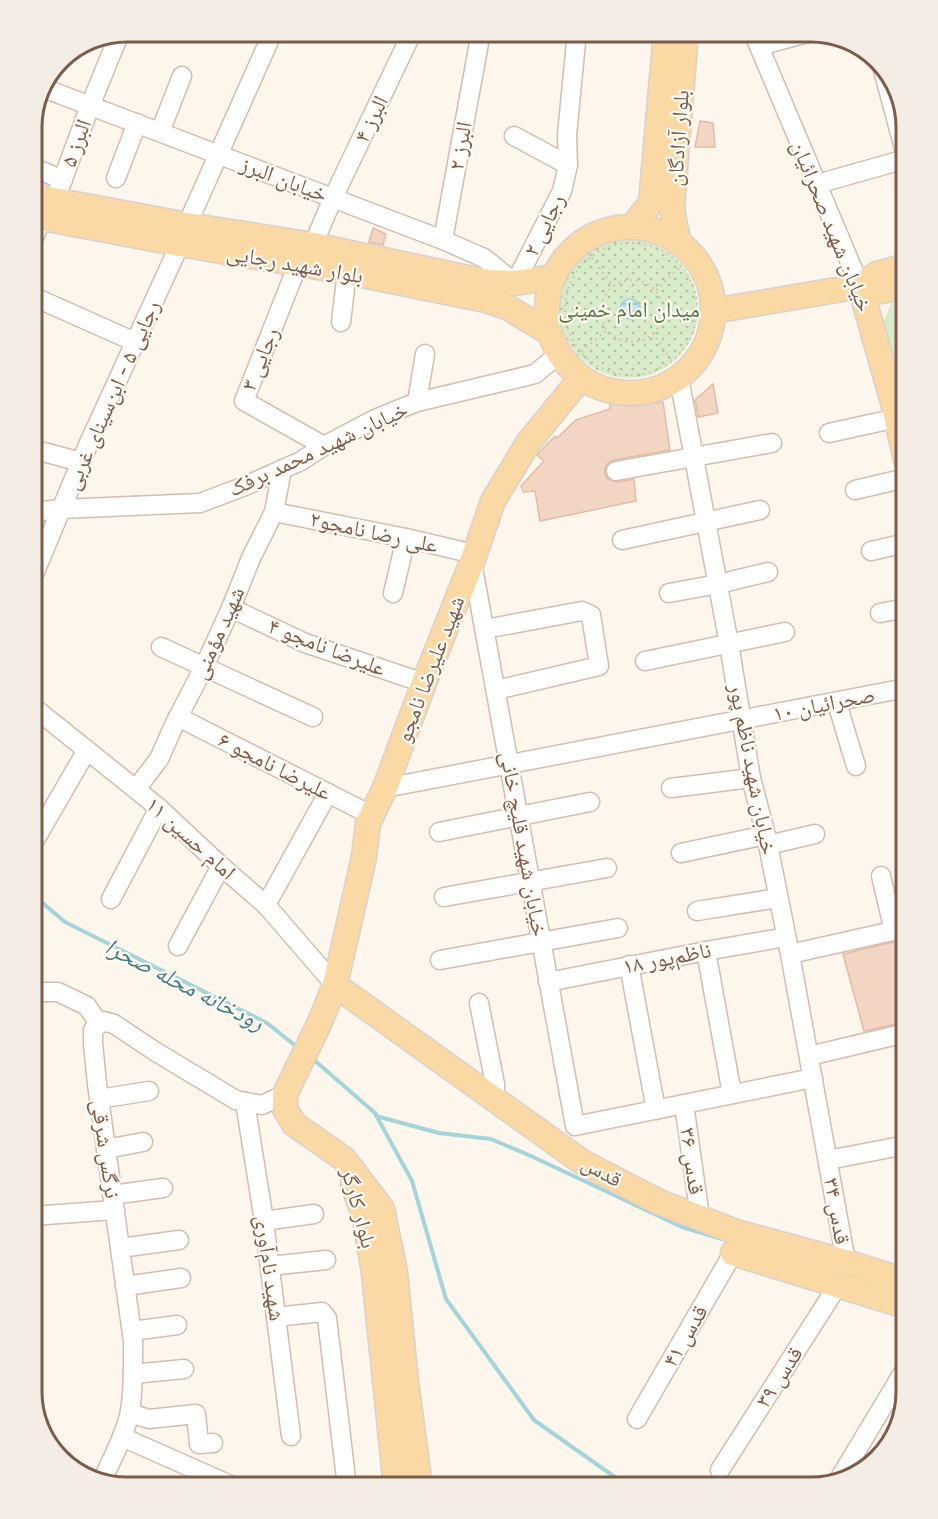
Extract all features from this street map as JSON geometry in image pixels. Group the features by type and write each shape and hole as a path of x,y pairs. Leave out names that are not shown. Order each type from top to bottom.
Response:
{"main road":[{"name":"بلوار آزادگان","path":"632,227 651,203 665,42"},
{"name":"بلوار آزادگان","path":"681,258 672,207 685,42"},
{"name":"بلوار شهید رجایی","path":"45,202 183,234 487,282 515,283 553,277"},
{"path":"632,227 656,231 681,258 698,262 709,285 713,311 709,337 697,360 675,367 655,390 630,394 604,390 569,355 547,316 548,296 553,277 566,256 584,240 607,230 632,227"},
{"name":"بلوار شهید رجایی","path":"305,255 347,272 486,300 507,307 569,355"},
{"path":"860,286 877,274 896,269"},
{"path":"713,311 860,286 882,291 896,288"},
{"name":"خیابان شهید صحرائیان","path":"860,286 896,414"},
{"name":"شهید علیرضا نامجو","path":"285,1094 335,985 364,857 371,815 385,788 493,501 528,443 569,355"},
{"name":"قدس","path":"335,985 582,1162 657,1201 736,1232 794,1259 838,1285 896,1303"},
{"path":"285,1094 285,1109 294,1124 344,1159"},
{"name":"بلوار کارگر","path":"344,1159 365,1218 374,1273 395,1477"},
{"name":"بلوار کارگر","path":"344,1159 382,1209 395,1272 419,1477"},
{"name":"قدس","path":"733,1252 846,1262 896,1278"}],"street":[{"name":"رجایی ۵ - ابن‌سینای غربی","path":"42,555 81,462 269,42"},
{"name":"البرز ۴","path":"305,255 323,222 408,42"},
{"name":"البرز ۲","path":"443,240 479,42"},
{"name":"رجایی ۲","path":"515,283 562,191 568,165 567,135 576,42"},
{"name":"خیابان شهید صحرائیان","path":"757,42 860,286"},
{"name":"البرز ۵","path":"45,202 90,106 116,43"},
{"path":"160,132 182,76"},
{"name":"خیابان البرز","path":"51,91 443,240 484,258 515,283"},
{"path":"116,178 137,123"},
{"path":"514,136 568,165"},
{"path":"817,184 896,160"},
{"name":"رجایی ۳","path":"305,255 244,401 324,446"},
{"path":"341,322 347,272"},
{"path":"42,300 135,342"},
{"path":"417,402 425,354"},
{"name":"خیابان شهید محمد برفک","path":"42,511 200,503 301,461 375,419 417,402 536,375 569,355"},
{"name":"خیابان شهید ناظم پور","path":"675,367 718,584 751,778 767,840 828,1160"},
{"path":"829,433 896,418"},
{"path":"616,471 772,443"},
{"path":"42,452 81,462"},
{"name":"شهید مؤمنی","path":"136,789 159,759 231,608 251,558 274,512 282,469"},
{"path":"855,490 896,480"},
{"path":"622,540 760,510"},
{"name":"علی رضا نامجو۲","path":"274,512 405,538 473,558"},
{"path":"393,593 405,538"},
{"path":"870,551 896,545"},
{"name":"خیابان شهید قلیچ خانی","path":"473,558 575,1126 656,1110"},
{"path":"669,593 768,572"},
{"name":"علیرضا نامجو ۴","path":"231,608 305,643 424,683"},
{"path":"880,613 896,610"},
{"path":"485,629 582,611 591,615 599,666 496,690"},
{"path":"645,661 785,632"},
{"path":"161,647 313,717"},
{"name":"صحرائیان ۱۰","path":"385,788 896,690"},
{"path":"837,703 856,766"},
{"name":"علیرضا نامجو ۶","path":"178,717 371,815"},
{"name":"امام حسین ۱۱","path":"42,718 87,750 159,808 266,905 335,985"},
{"path":"42,828 87,750"},
{"path":"671,788 751,778"},
{"path":"266,905 328,793"},
{"path":"439,832 590,802"},
{"path":"111,899 159,808"},
{"path":"681,853 815,834"},
{"path":"178,946 221,866"},
{"path":"444,897 607,868"},
{"path":"881,876 896,919"},
{"path":"697,911 778,898"},
{"path":"440,960 618,928"},
{"name":"ناظم‌پور ۱۸","path":"548,982 706,951 788,946 896,931"},
{"path":"706,951 732,1094"},
{"path":"629,965 656,1110 813,1078"},
{"path":"42,992 58,992 87,1006 99,1024 103,1021 114,1024 236,1100 262,1105 285,1094"},
{"path":"479,1003 495,1084 495,1100"},
{"name":"نرگس شرقی","path":"99,1024 93,1030 93,1043 132,1331 134,1374 130,1413 105,1473"},
{"path":"809,1056 896,1035"},
{"path":"99,1099 149,1091"},
{"name":"شهید نام‌آوری","path":"245,1101 264,1221 291,1436"},
{"name":"قدس ۳۶","path":"684,1104 700,1217"},
{"path":"106,1149 143,1142"},
{"path":"828,1160 896,1147"},
{"name":"قدس ۳۴","path":"828,1160 846,1262"},
{"path":"42,1214 114,1202 163,1188"},
{"path":"264,1221 314,1214"},
{"path":"120,1248 178,1240"},
{"name":"قدس ۴۱","path":"637,1419 733,1252"},
{"path":"270,1266 326,1260"},
{"path":"125,1286 181,1278"},
{"name":"قدس ۳۹","path":"720,1470 838,1285"},
{"path":"276,1317 322,1312 327,1318 346,1477"},
{"path":"132,1331 177,1325"},
{"path":"134,1374 184,1369"},
{"path":"845,1469 896,1385"},
{"path":"130,1413 149,1419 196,1414 200,1444 213,1443"},
{"path":"122,1437 201,1477"}],"path":[{"path":"569,355 573,342 565,318 566,292 577,269 590,256 608,246 633,243 646,244 681,258"},
{"path":"588,253 613,286"},
{"path":"655,291 681,258"},
{"path":"675,367 691,338 697,312 693,286 681,258"},
{"path":"638,280 645,282 655,291 660,298 663,313 653,333 640,341 626,342 607,330 603,323 601,308 605,294 613,286 623,281 638,280"},
{"path":"569,355 607,330"},
{"path":"653,333 675,367"},
{"path":"569,355 590,362 613,374 626,376 640,375 664,367 675,367"}],"green space":[{"name":"میدان امام خمینی","path":"629,240 656,245 668,251 678,260 687,270 693,282 698,309 693,336 687,348 678,358 668,367 656,373 629,378 602,373 590,367 580,358 571,348 565,336 560,309 565,282 571,270 580,260 590,251 602,245"},
{"path":"896,301 896,397 882,326 891,303"}],"water":[{"path":"630,299 637,302 640,309 637,316 630,319 623,316 620,309 623,302"}],"building":[{"path":"700,121 713,123 715,147 695,147"},
{"path":"373,228 386,234 383,245 369,242"},
{"path":"713,384 718,413 698,417 695,400"},
{"path":"663,402 670,450 614,460 605,468 607,478 612,481 634,479 636,501 540,521 535,491 523,492 521,486 544,461 537,455 555,436 557,438 576,420 610,409 610,403 631,406"},
{"path":"896,941 896,1024 864,1031 843,954"}],"waterway":[{"name":"رودخانه محله صحرا","path":"42,902 65,922 267,1023 297,1047"},
{"name":"رودخانه محله صحرا","path":"313,1059 375,1113 412,1181 446,1299 534,1420 615,1477"},
{"path":"376,1116 439,1133 491,1139 682,1227 722,1239"}]}
